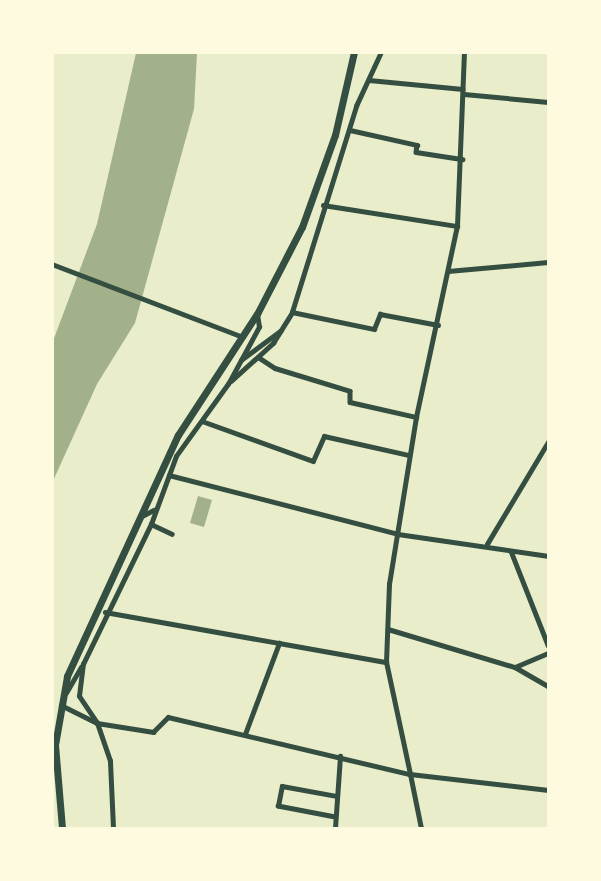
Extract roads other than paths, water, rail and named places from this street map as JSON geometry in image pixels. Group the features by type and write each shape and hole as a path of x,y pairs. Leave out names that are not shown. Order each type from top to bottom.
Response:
{"main road":[{"path":"62,828 54,782 59,704 75,655 178,435 257,314 302,227 335,135 354,52"}],"street":[{"path":"228,384 285,328 304,287 323,205 381,52"},
{"path":"421,828 386,662 398,534 409,455 457,226 462,159 464,52"},
{"path":"369,80 549,102"},
{"path":"350,130 417,144 416,152 462,159"},
{"path":"323,205 457,226"},
{"path":"448,271 549,262"},
{"path":"52,264 241,336"},
{"path":"292,312 374,329 380,314 438,325"},
{"path":"176,456 228,384 238,361 259,327 257,314"},
{"path":"238,361 285,328"},
{"path":"258,357 275,368 350,391 350,402 416,417"},
{"path":"202,421 313,461 324,436 409,455"},
{"path":"178,435 176,456 151,524 105,612 83,664 59,704 98,723 153,732 168,717 410,774 549,790"},
{"path":"487,544 549,442"},
{"path":"142,516 153,512 170,474"},
{"path":"170,474 224,493 398,534 487,544 510,551 549,555"},
{"path":"151,524 172,534"},
{"path":"510,551 549,645"},
{"path":"105,612 386,662"},
{"path":"388,629 515,667 549,686"},
{"path":"245,734 279,643"},
{"path":"515,667 549,653"},
{"path":"83,664 79,696 98,723 110,761 113,828"},
{"path":"335,828 340,756"},
{"path":"335,817 278,806 282,786 337,796"}]}
